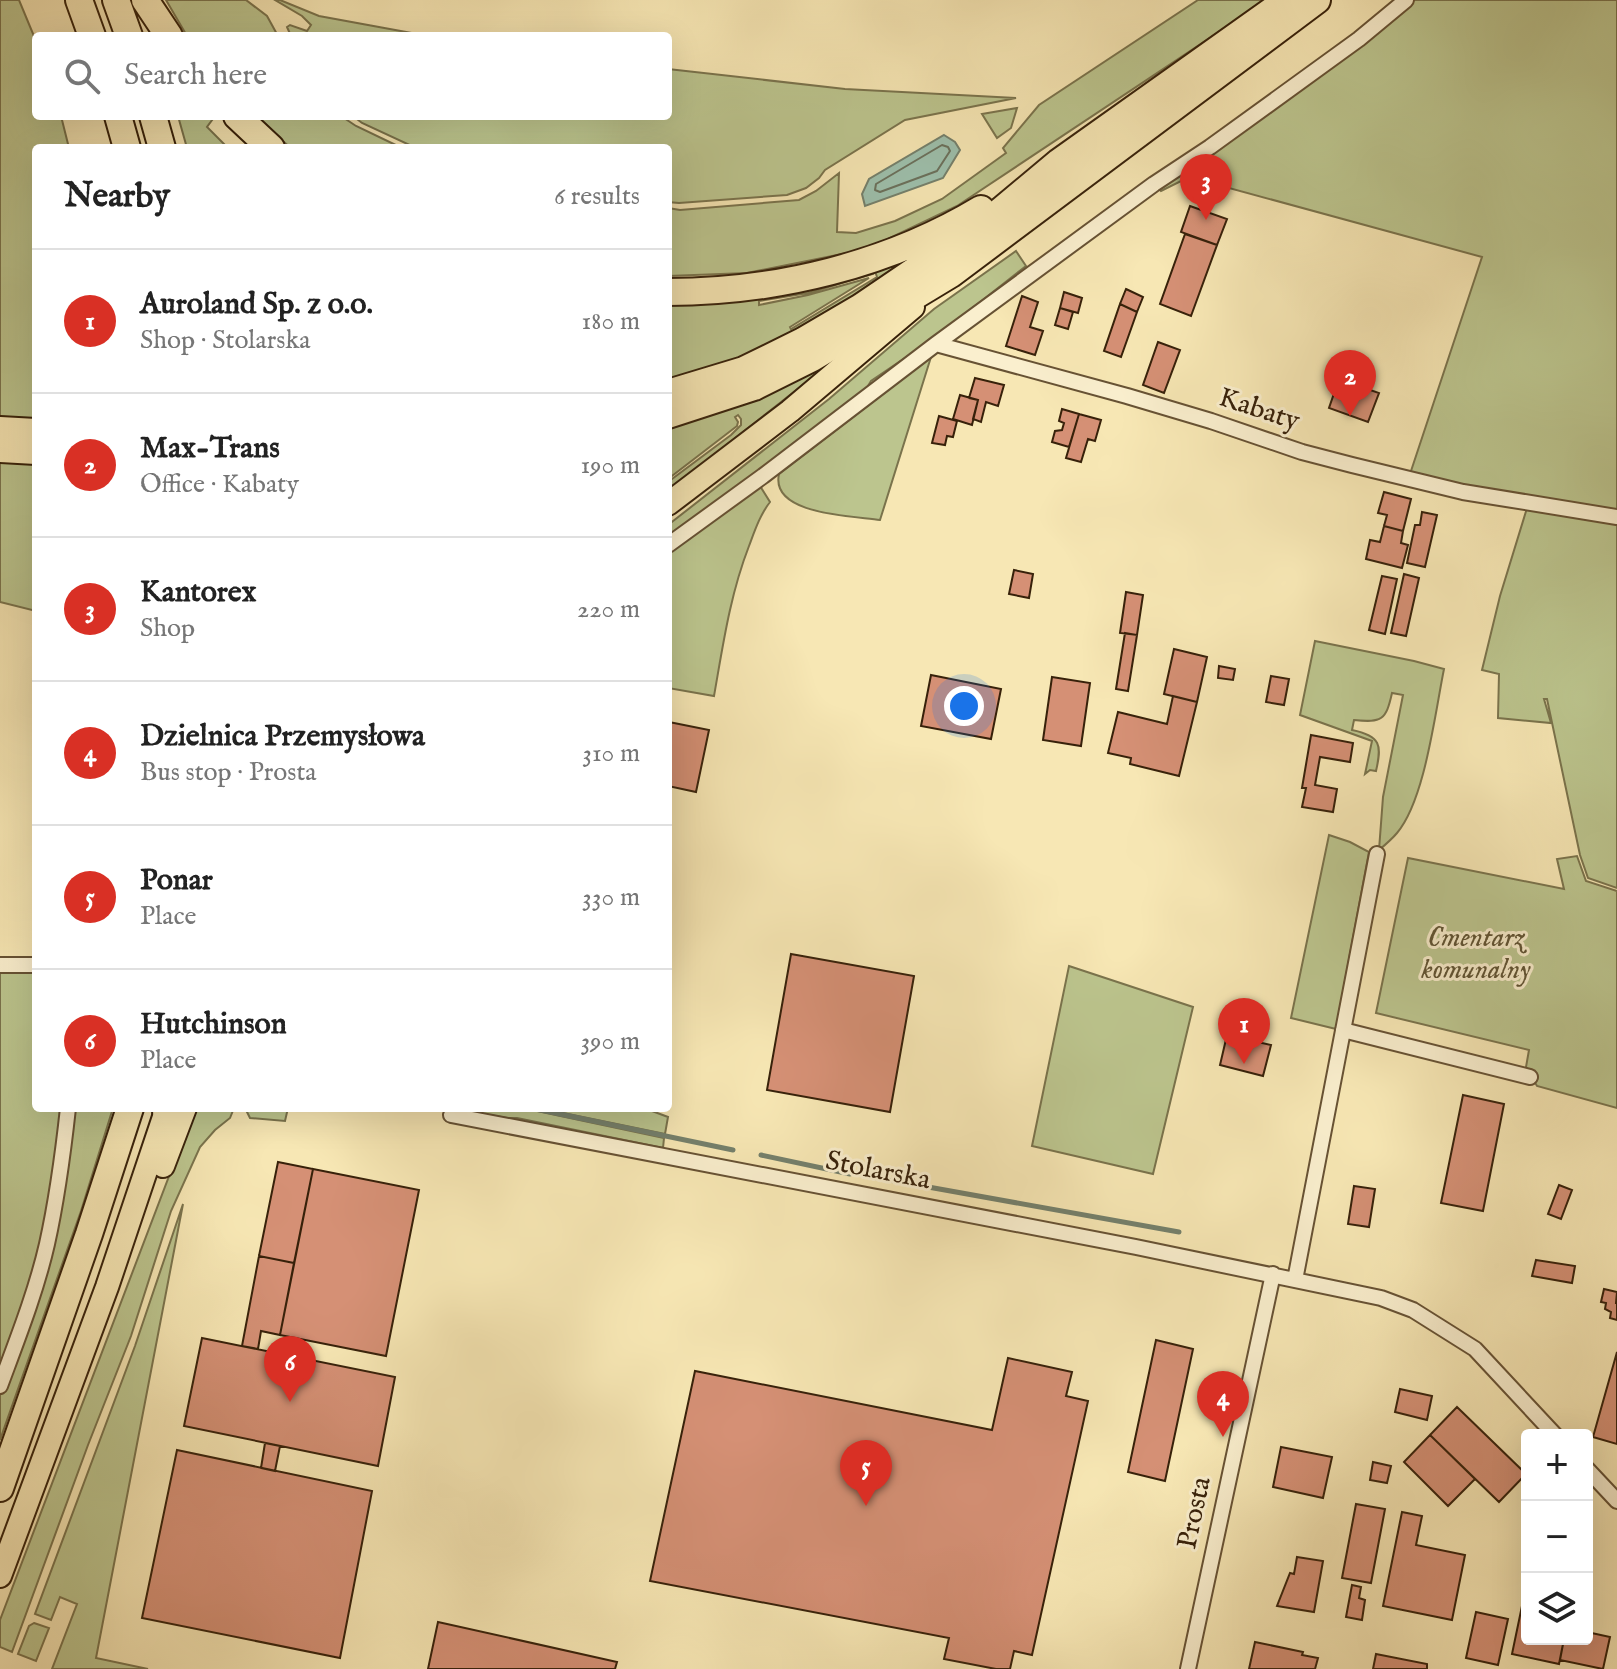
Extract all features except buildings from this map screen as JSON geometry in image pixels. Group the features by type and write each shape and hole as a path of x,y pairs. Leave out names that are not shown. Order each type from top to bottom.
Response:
{"highway":[{"path":"79,0 91,32"},
{"path":"116,0 128,32"},
{"path":"145,0 166,32"},
{"path":"672,292 766,285 833,271 917,242 971,215 1059,162 1287,0"},
{"path":"672,501 790,411 951,274 1317,0"},
{"path":"119,120 126,144"},
{"path":"154,120 161,144"},
{"path":"241,120 267,144"},
{"path":"672,392 744,370 815,335 873,300 992,218 1059,162"},
{"path":"672,414 754,387 812,358 951,274"},
{"path":"0,430 32,432"},
{"path":"0,449 32,451"},
{"path":"0,1488 129,1112"},
{"path":"0,1576 171,1112"}],"street":[{"path":"672,542 1154,184 1359,39 1406,0"},
{"name":"Kabaty","path":"936,344 1127,396 1352,465 1463,492 1617,517"},
{"path":"1295,1280 1377,854"},
{"path":"0,965 32,965"},
{"path":"1343,1030 1530,1077"},
{"path":"0,1386 47,1245 62,1171 68,1112"},
{"name":"Stolarska","path":"451,1115 1273,1274 1381,1298 1413,1310 1475,1349 1549,1429"},
{"name":"Prosta","path":"1188,1669 1273,1274"},
{"path":"1593,1475 1617,1501"}],"green space":[{"path":"0,0 19,0 32,32 32,120 62,120 68,144 32,144 32,422 0,420"},
{"path":"166,0 246,0 267,16 276,32 185,32"},
{"path":"275,0 319,16 406,32 289,32 287,27 290,25 307,31 311,25"},
{"path":"1198,0 1267,0 957,206 867,249 747,273 672,276 672,209 799,200 839,173 837,232 856,233 895,221 942,199 1006,153 1003,148 1039,105"},
{"path":"1406,0 1617,0 1617,514 1466,489 1412,475 1482,257 1189,177 1161,191 1154,184"},
{"path":"672,69 845,89 1016,98 905,120 825,170 806,188 787,195 679,203 672,202 672,144 407,144 358,120 672,120"},
{"path":"1017,108 1011,128 997,138 982,114"},
{"path":"179,120 212,120 207,127 224,144 186,144"},
{"path":"258,120 347,120 394,144 286,144"},
{"path":"935,241 873,288 768,348 672,384 672,299","holes":["875,271 877,277 791,329 869,278 808,295 759,305 759,301 808,293"]},
{"path":"1016,251 1026,266 933,339 871,381 859,401 672,536 672,522 829,399 934,309"},
{"path":"931,357 880,520 816,511 787,498 780,488 779,474"},
{"path":"821,367 823,369 672,488 672,479 731,435 741,425 741,419 738,415 735,417 737,426 672,476 672,426 708,416"},
{"path":"0,461 32,462 32,610 0,602"},
{"path":"760,486 770,502 742,564 714,696 672,689 672,550"},
{"path":"1527,508 1617,519 1617,888 1588,878 1580,855 1547,699 1544,699 1551,723 1498,718 1499,674 1482,670 1500,596"},
{"path":"1315,641 1444,669 1428,755 1415,800 1397,833 1379,850 1383,797 1403,695 1392,693 1381,718 1354,720 1352,730 1369,735 1379,748 1376,771 1370,770 1365,774 1372,741 1300,715"},
{"path":"1329,835 1369,852 1336,1029 1291,1018"},
{"name":"Cmentarz komunalny","path":"1577,856 1586,881 1617,891 1617,1108 1537,1086 1526,1067 1529,1050 1376,1013 1408,858 1564,889 1557,859"},
{"path":"0,965 32,965 32,1112 112,1112 81,1211 0,1440"},
{"path":"1069,966 1193,1007 1153,1174 1032,1146"},
{"path":"193,1112 232,1112 200,1147 171,1211 131,1336 12,1652 0,1647 0,1620"},
{"path":"247,1112 287,1112 285,1121 250,1118"},
{"path":"473,1112 542,1112 664,1138 663,1148 517,1118"},
{"path":"558,1112 655,1112 668,1117 665,1134"},
{"path":"183,1204 96,1658 148,1669 52,1669 77,1604 60,1597 51,1620 35,1614 135,1346"},
{"path":"34,1623 49,1628 36,1661 18,1654 29,1626"}],"water":[{"path":"944,135 955,142 960,150 943,178 865,206 862,194 869,179"}],"waterway":[{"path":"550,1112 733,1150"},
{"path":"761,1155 850,1174"},
{"path":"867,1176 1179,1232"}],"place":[{"name":"Kantorex","path":"1206,220"},
{"name":"Max-Trans","path":"1350,416"},
{"name":"Auroland Sp. z o.o.","path":"1244,1064"},
{"name":"Hutchinson","path":"290,1402"},
{"name":"Dzielnica Przemysłowa","path":"1223,1437"},
{"name":"Ponar","path":"866,1506"}]}
